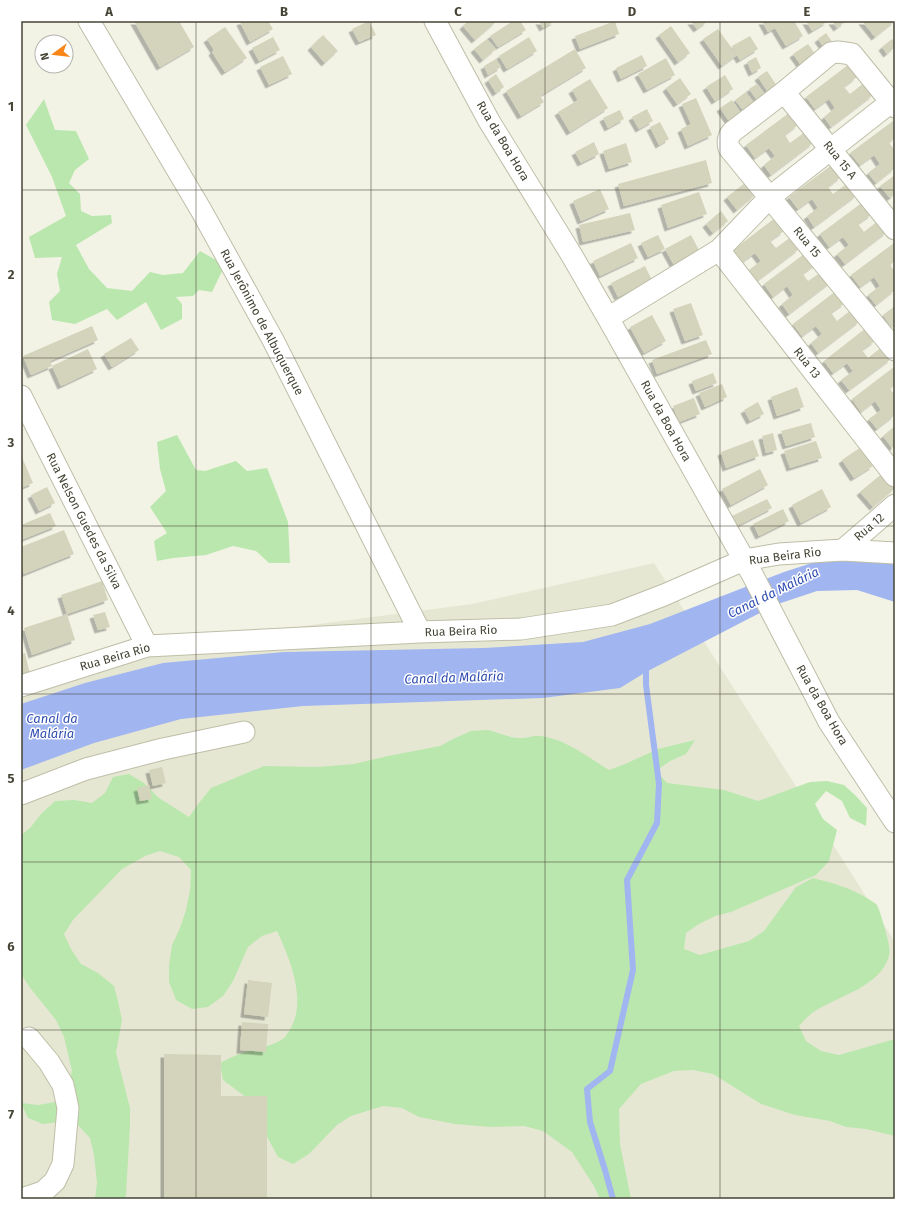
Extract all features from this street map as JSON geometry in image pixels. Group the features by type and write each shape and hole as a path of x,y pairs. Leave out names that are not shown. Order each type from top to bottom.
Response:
{"street":[{"name":"Rua Jerônimo de Albuquerque","path":"89,21 201,210 273,340 420,632"},
{"name":"Rua da Boa Hora","path":"435,21 489,121 571,254 748,567 829,722 895,822"},
{"path":"608,318 719,250 770,197 893,105 852,54 838,52 831,53 784,92"},
{"name":"Rua 15","path":"784,92 732,132 727,143 729,148 895,350"},
{"name":"Rua 15 A","path":"784,92 895,229"},
{"name":"Rua 13","path":"719,250 895,476"},
{"name":"Rua Nelson Guedes da Silva","path":"21,396 147,646"},
{"name":"Rua 12","path":"843,550 895,505"},
{"name":"Rua Beira Rio","path":"21,686 147,646 420,632 521,629 612,615 664,595 748,567 779,554 843,550 895,553"},
{"path":"21,794 86,769 163,749 244,732"},
{"path":"22,1199 43,1192 55,1180 63,1164 68,1108 63,1084 49,1062 29,1038"}],"shaded area":[{"path":"654,563 895,942 895,1199 21,1199 21,690 150,646 472,604"}],"green space":[{"path":"44,99 55,130 76,131 89,159 75,170 69,183 80,194 81,211 92,216 111,215 112,223 76,245 89,269 107,288 132,291 150,272 163,275 183,273 200,251 225,265 212,292 199,290 193,296 176,297 182,304 182,319 161,330 146,302 117,320 107,309 75,324 52,320 49,302 60,291 57,274 62,257 35,258 29,237 66,216 52,177 26,125"},
{"path":"177,435 196,470 205,471 236,461 247,471 267,468 288,522 290,563 269,563 256,551 233,546 206,555 157,561 154,541 167,533 150,507 166,491 160,469 157,442"},
{"path":"488,730 515,738 537,736 548,737 576,749 609,770 658,749 695,740 686,754 670,761 656,771 667,783 724,790 758,801 810,782 827,781 844,785 856,796 867,808 866,826 850,818 842,801 826,791 815,804 823,819 837,830 829,861 816,875 731,912 715,916 699,924 686,933 684,949 700,955 749,941 764,931 796,887 813,878 849,889 873,901 878,907 888,941 889,956 884,967 877,976 867,984 812,1013 799,1026 806,1041 821,1051 839,1055 895,1039 895,1136 866,1129 846,1127 830,1121 795,1115 761,1104 713,1074 693,1070 674,1071 641,1084 619,1109 620,1144 631,1199 600,1199 594,1186 572,1152 543,1131 524,1126 491,1127 455,1124 419,1117 402,1108 383,1106 351,1116 337,1125 309,1154 293,1164 278,1157 258,1120 251,1101 223,1080 220,1063 237,1055 273,1044 285,1037 289,1031 294,1020 297,1007 297,994 292,967 282,942 277,931 262,936 248,947 233,981 223,996 208,1007 192,1009 176,1000 169,982 169,965 172,945 186,910 190,890 191,870 179,857 160,851 145,856 122,869 73,920 64,934 71,949 81,964 98,973 114,986 122,1020 116,1053 130,1108 126,1195 125,1199 95,1199 97,1183 94,1155 90,1138 77,1124 61,1122 43,1124 28,1118 21,1103 38,1105 55,1102 66,1089 72,1071 64,1037 56,1020 21,974 21,835 30,828 41,814 55,801 74,800 92,803 105,793 113,777 129,774 144,783 159,798 189,817 211,788 264,766 318,767 354,764 440,746 471,731"}],"water":[{"name":"Canal da Malária","path":"821,560 895,561 895,602 857,590 817,591 778,604 646,672 620,688 543,698 303,706 181,719 94,743 21,770 21,704 85,683 163,663 284,652 484,648 583,642 650,624 784,572"}],"building":[{"path":"134,21 179,21 194,47 160,67"},
{"path":"268,21 273,29 250,42 240,22"},
{"path":"369,21 376,35 359,42 352,29"},
{"path":"468,21 497,21 475,40 463,26"},
{"path":"513,21 520,21 526,30 498,47 490,36"},
{"path":"539,21 555,21 543,28"},
{"path":"615,21 619,34 580,49 575,36"},
{"path":"691,21 708,21 697,29"},
{"path":"762,21 794,21 803,36 786,46 775,28 768,32"},
{"path":"806,21 828,21 812,31"},
{"path":"832,21 844,21 845,22 837,28"},
{"path":"862,21 895,21 875,37"},
{"path":"671,26 690,53 678,62 659,35"},
{"path":"225,27 247,58 225,72 212,52 214,50 207,39"},
{"path":"718,29 736,54 732,46 750,36 758,49 740,60 737,55 722,66 703,39"},
{"path":"826,33 833,43 825,49 818,39"},
{"path":"323,35 338,51 325,63 311,47"},
{"path":"273,37 280,50 259,61 252,48"},
{"path":"529,37 537,51 507,69 499,56"},
{"path":"487,39 496,49 483,60 474,49"},
{"path":"892,39 895,42 895,47 887,54 882,47"},
{"path":"808,44 818,58 803,68 793,54"},
{"path":"575,49 586,68 540,96 544,102 521,116 506,91"},
{"path":"642,55 647,66 621,79 616,68"},
{"path":"283,56 292,74 269,85 260,67"},
{"path":"756,57 761,68 752,73 747,62"},
{"path":"666,58 675,75 647,90 638,74"},
{"path":"496,59 501,67 488,75 484,66"},
{"path":"848,65 857,77 844,87 850,94 864,83 873,95 831,127 824,117 835,108 829,99 815,109 806,97"},
{"path":"767,71 779,89 770,95 758,77"},
{"path":"496,74 504,87 496,93 488,80"},
{"path":"725,75 733,89 715,101 706,87"},
{"path":"680,78 691,94 677,104 666,88"},
{"path":"590,79 608,108 570,132 558,112 578,100 572,90"},
{"path":"757,84 768,98 760,104 749,89"},
{"path":"746,92 757,107 747,115 735,100"},
{"path":"696,98 712,135 688,146 681,129 691,124 682,104"},
{"path":"732,100 743,116 731,124 720,108"},
{"path":"647,109 653,121 639,129 632,117"},
{"path":"620,110 624,119 608,128 603,118"},
{"path":"789,113 798,125 785,135 790,143 805,132 813,143 771,175 764,165 775,156 769,148 755,158 746,145"},
{"path":"893,121 895,123 895,138 889,143 895,150 895,168 876,183 868,173 880,164 874,155 860,165 850,153"},
{"path":"660,122 669,139 659,145 650,127"},
{"path":"594,142 599,154 581,163 575,152"},
{"path":"626,143 632,162 609,169 603,151"},
{"path":"706,160 712,183 624,206 618,184"},
{"path":"832,165 841,177 828,187 833,194 848,183 857,195 814,227 807,216 818,208 812,199 798,209 789,197"},
{"path":"895,175 895,194 890,198 880,186"},
{"path":"745,183 755,195 737,210 727,197"},
{"path":"600,189 609,209 581,221 573,201"},
{"path":"699,192 707,214 668,228 661,205"},
{"path":"863,202 872,214 858,224 864,232 878,221 887,232 845,264 837,254 849,245 843,237 829,247 820,234"},
{"path":"721,211 728,221 713,233 706,224"},
{"path":"630,213 635,230 583,242 579,225"},
{"path":"775,218 784,231 770,241 776,248 791,237 799,249 757,281 749,270 761,261 755,253 741,263 732,251"},
{"path":"658,235 665,249 648,257 641,243"},
{"path":"691,235 700,252 674,265 665,249"},
{"path":"631,243 638,258 600,276 593,261"},
{"path":"894,243 895,261 890,265 895,272 895,290 876,305 868,295 880,286 874,277 860,287 851,275"},
{"path":"807,252 816,264 803,274 808,281 823,271 831,282 789,314 782,304 793,295 787,286 773,297 764,284"},
{"path":"645,266 652,280 618,297 611,283"},
{"path":"836,291 845,303 831,313 837,321 851,310 860,321 818,353 811,343 822,334 816,326 802,336 793,324"},
{"path":"691,303 703,335 685,341 673,309"},
{"path":"895,306 895,325 892,328 883,315"},
{"path":"652,315 666,341 644,353 630,327"},
{"path":"92,326 98,340 50,361 52,366 31,375 23,356"},
{"path":"866,328 875,341 862,350 868,358 882,347 891,359 849,390 841,380 853,371 847,363 833,373 824,361"},
{"path":"131,338 139,350 112,367 104,354"},
{"path":"706,340 712,354 657,374 652,360"},
{"path":"88,349 97,369 61,386 52,366"},
{"path":"894,367 895,385 890,389 895,395 895,415 877,429 869,419 881,410 875,401 861,412 852,399"},
{"path":"713,373 717,383 696,391 692,381"},
{"path":"722,384 727,397 705,407 699,393"},
{"path":"797,387 804,407 777,416 771,397"},
{"path":"694,398 700,414 679,422 673,406"},
{"path":"758,402 764,414 750,421 744,410"},
{"path":"811,423 815,437 786,446 781,431"},
{"path":"895,426 895,446 892,448 883,436"},
{"path":"773,433 777,450 766,453 762,436"},
{"path":"753,440 759,456 726,468 721,452"},
{"path":"816,441 822,458 790,468 784,451"},
{"path":"861,447 873,466 854,478 842,460"},
{"path":"21,455 33,483 21,488"},
{"path":"760,469 768,485 731,505 722,489"},
{"path":"884,472 895,485 895,488 873,507 860,492"},
{"path":"47,487 55,503 39,511 31,495"},
{"path":"822,489 831,507 801,523 792,505"},
{"path":"767,499 772,508 737,526 732,516"},
{"path":"783,509 789,521 759,536 753,524"},
{"path":"50,513 56,526 21,540 21,525"},
{"path":"64,530 74,554 24,574 21,567 21,547"},
{"path":"102,581 108,600 67,614 61,595"},
{"path":"105,612 110,627 98,630 93,615"},
{"path":"67,614 75,640 32,655 24,628"},
{"path":"25,653 30,674 21,676 21,654"},
{"path":"162,767 166,783 153,786 149,770"},
{"path":"149,785 152,799 140,801 137,788"},
{"path":"248,980 272,983 268,1017 244,1014"},
{"path":"242,1022 268,1024 266,1052 240,1050"},
{"path":"164,1054 221,1055 221,1096 267,1096 267,1199 164,1199"}],"waterway":[{"path":"613,1199 590,1122 587,1089 610,1071 633,970 627,880 657,823 659,784 646,685 646,664"}]}
